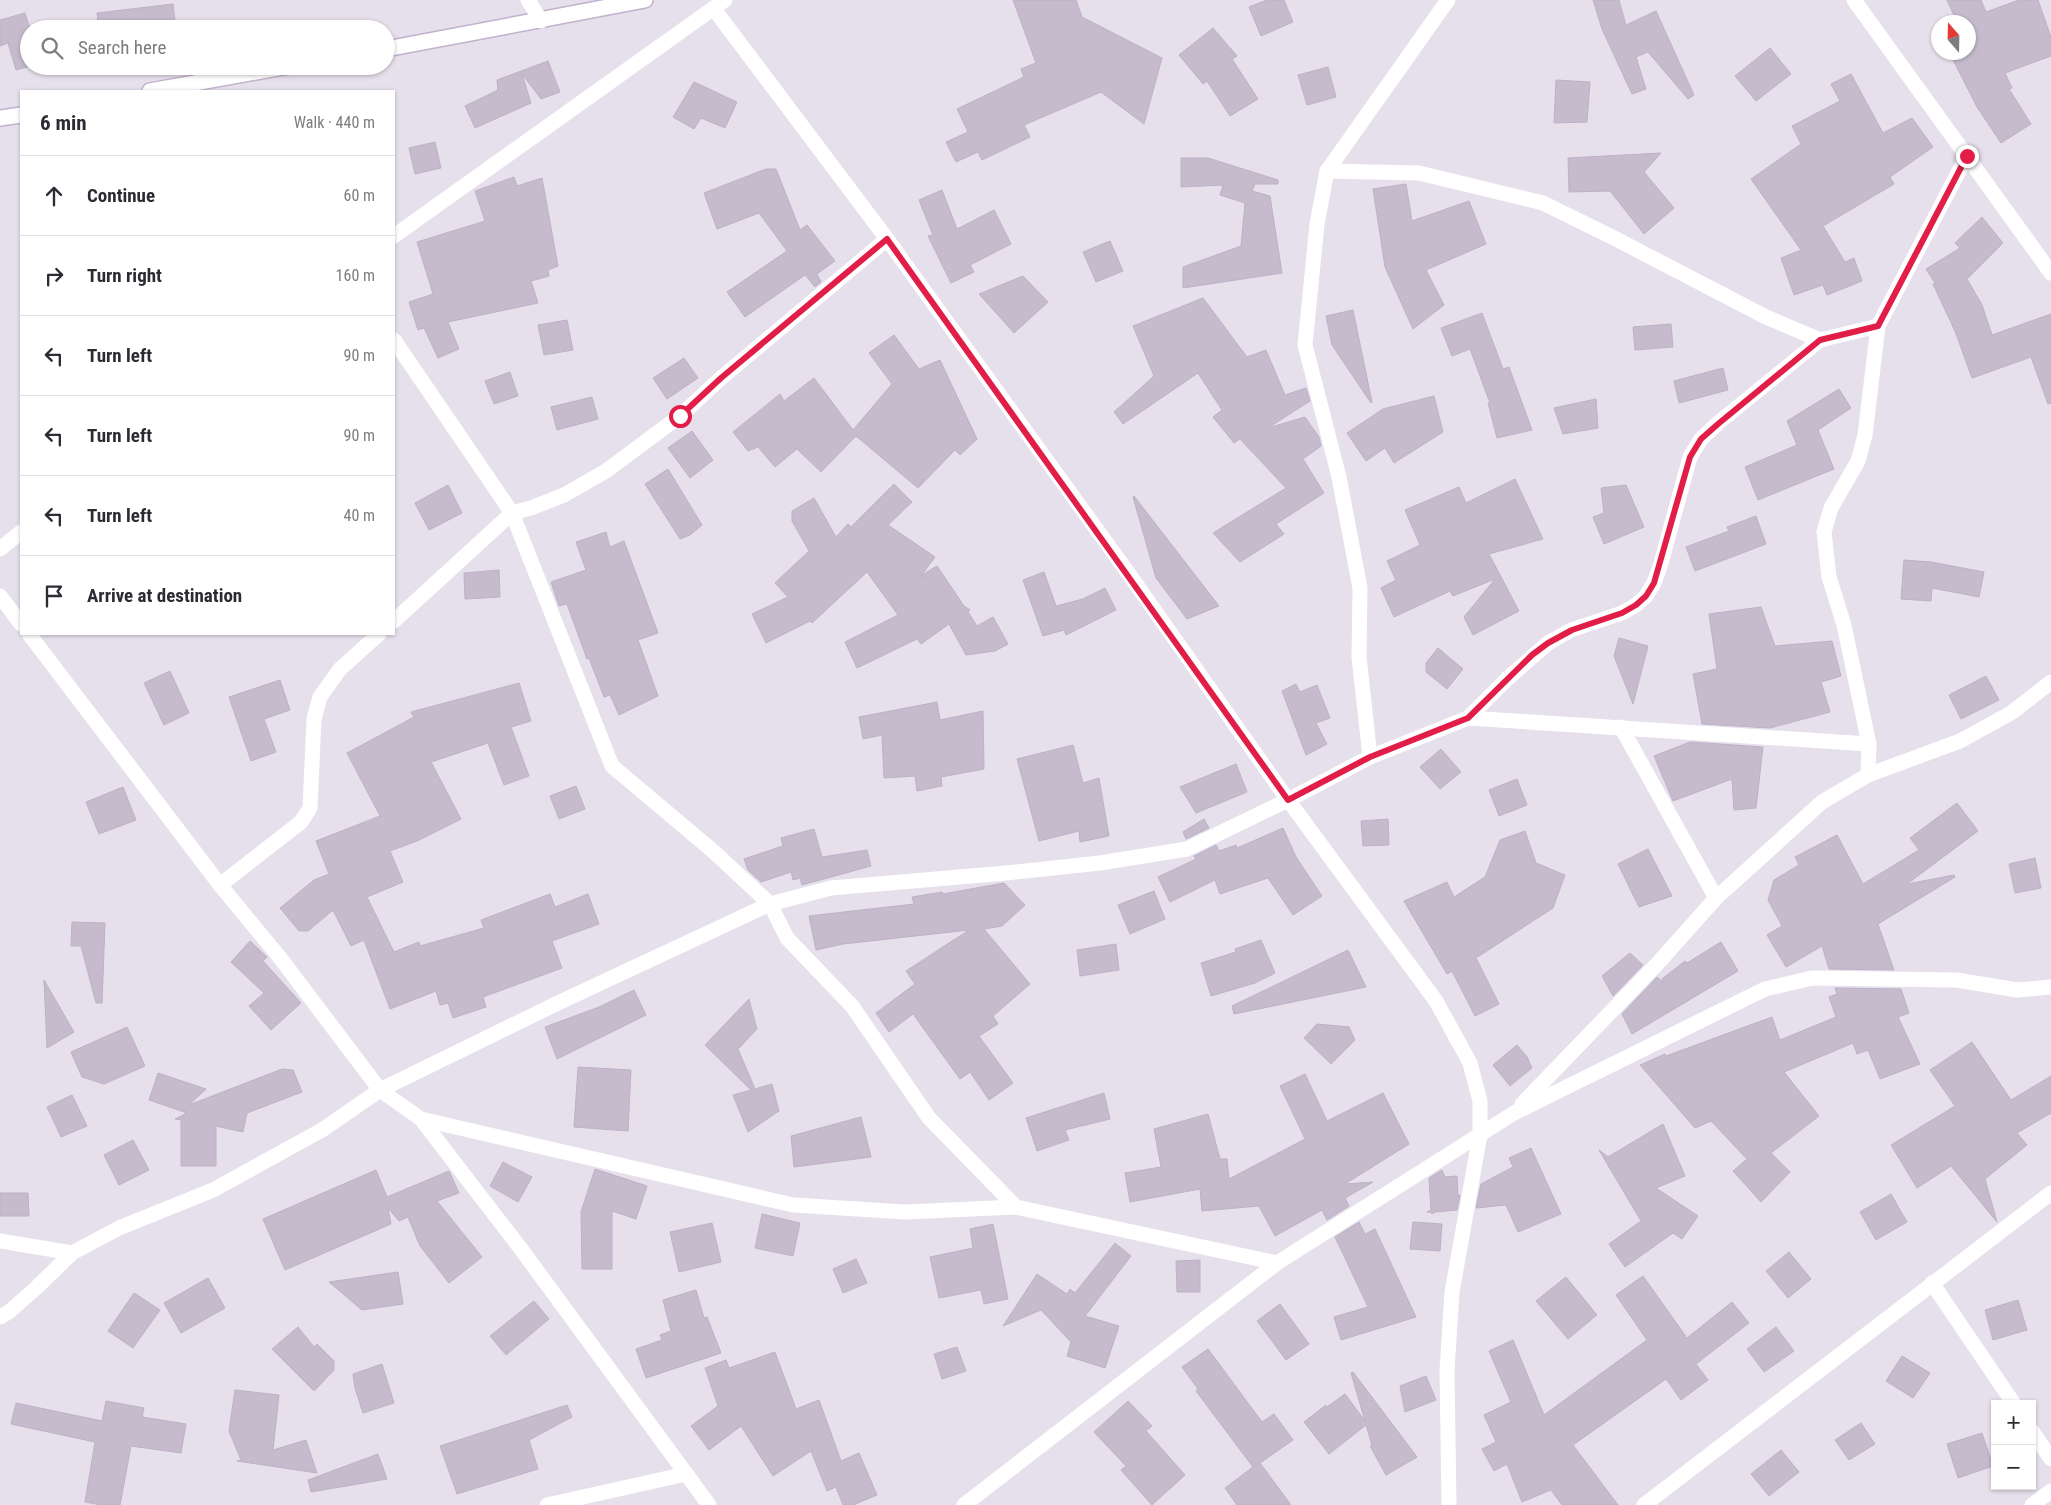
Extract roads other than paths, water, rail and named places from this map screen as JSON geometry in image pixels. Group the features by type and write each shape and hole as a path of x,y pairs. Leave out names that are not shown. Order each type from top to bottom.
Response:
{"street":[{"path":"528,0 541,21"},
{"path":"395,47 645,0"},
{"path":"1370,757 1359,657 1360,588 1339,477 1305,345 1317,224 1326,171 1448,0"},
{"path":"1854,0 2051,273"},
{"path":"395,235 720,4 1288,800 1436,1001 1470,1063 1480,1101 1480,1135 1452,1292 1447,1370 1450,1505"},
{"path":"156,90 239,75"},
{"path":"0,118 20,114"},
{"path":"1868,776 1869,744 1844,625 1829,577 1824,532 1831,508 1858,461 1864,435 1878,326 1967,156"},
{"path":"1326,171 1419,173 1542,203 1766,317 1820,340"},
{"path":"395,620 512,513 564,495 606,471 680,416 721,378 887,239"},
{"path":"0,1317 10,1311 36,1288 72,1253 119,1228 213,1190 322,1130 380,1090 551,1006 770,904 831,888 1091,864 1186,849 1288,800 1370,757 1468,718 1532,655 1548,643 1572,630 1622,613 1636,605 1646,596 1654,583 1661,563 1690,457 1718,424 1820,340 1878,326"},
{"path":"395,341 512,513 612,766 713,852 770,904 787,938 852,1006 929,1118 1016,1207"},
{"path":"0,549 20,533"},
{"path":"0,596 20,623"},
{"path":"30,635 220,885 281,959 380,1090 421,1119 520,1249 709,1505"},
{"path":"220,885 301,822 310,808 314,719 320,697 340,670 378,635"},
{"path":"1514,1112 1658,963 1716,898 1822,802 1868,776 1960,741 2011,713 2051,682"},
{"path":"1468,718 1869,744"},
{"path":"1621,727 1716,898"},
{"path":"964,1505 1276,1263 1514,1112 1765,989 1812,978 1957,980 2017,990 2051,987"},
{"path":"421,1119 793,1205 905,1212 1016,1207 1276,1263"},
{"path":"1644,1505 2051,1193"},
{"path":"0,1241 72,1253"},
{"path":"1932,1283 2011,1400"},
{"path":"2036,1437 2051,1459"},
{"path":"547,1505 686,1474"},
{"path":"2032,1505 2051,1491"}]}
